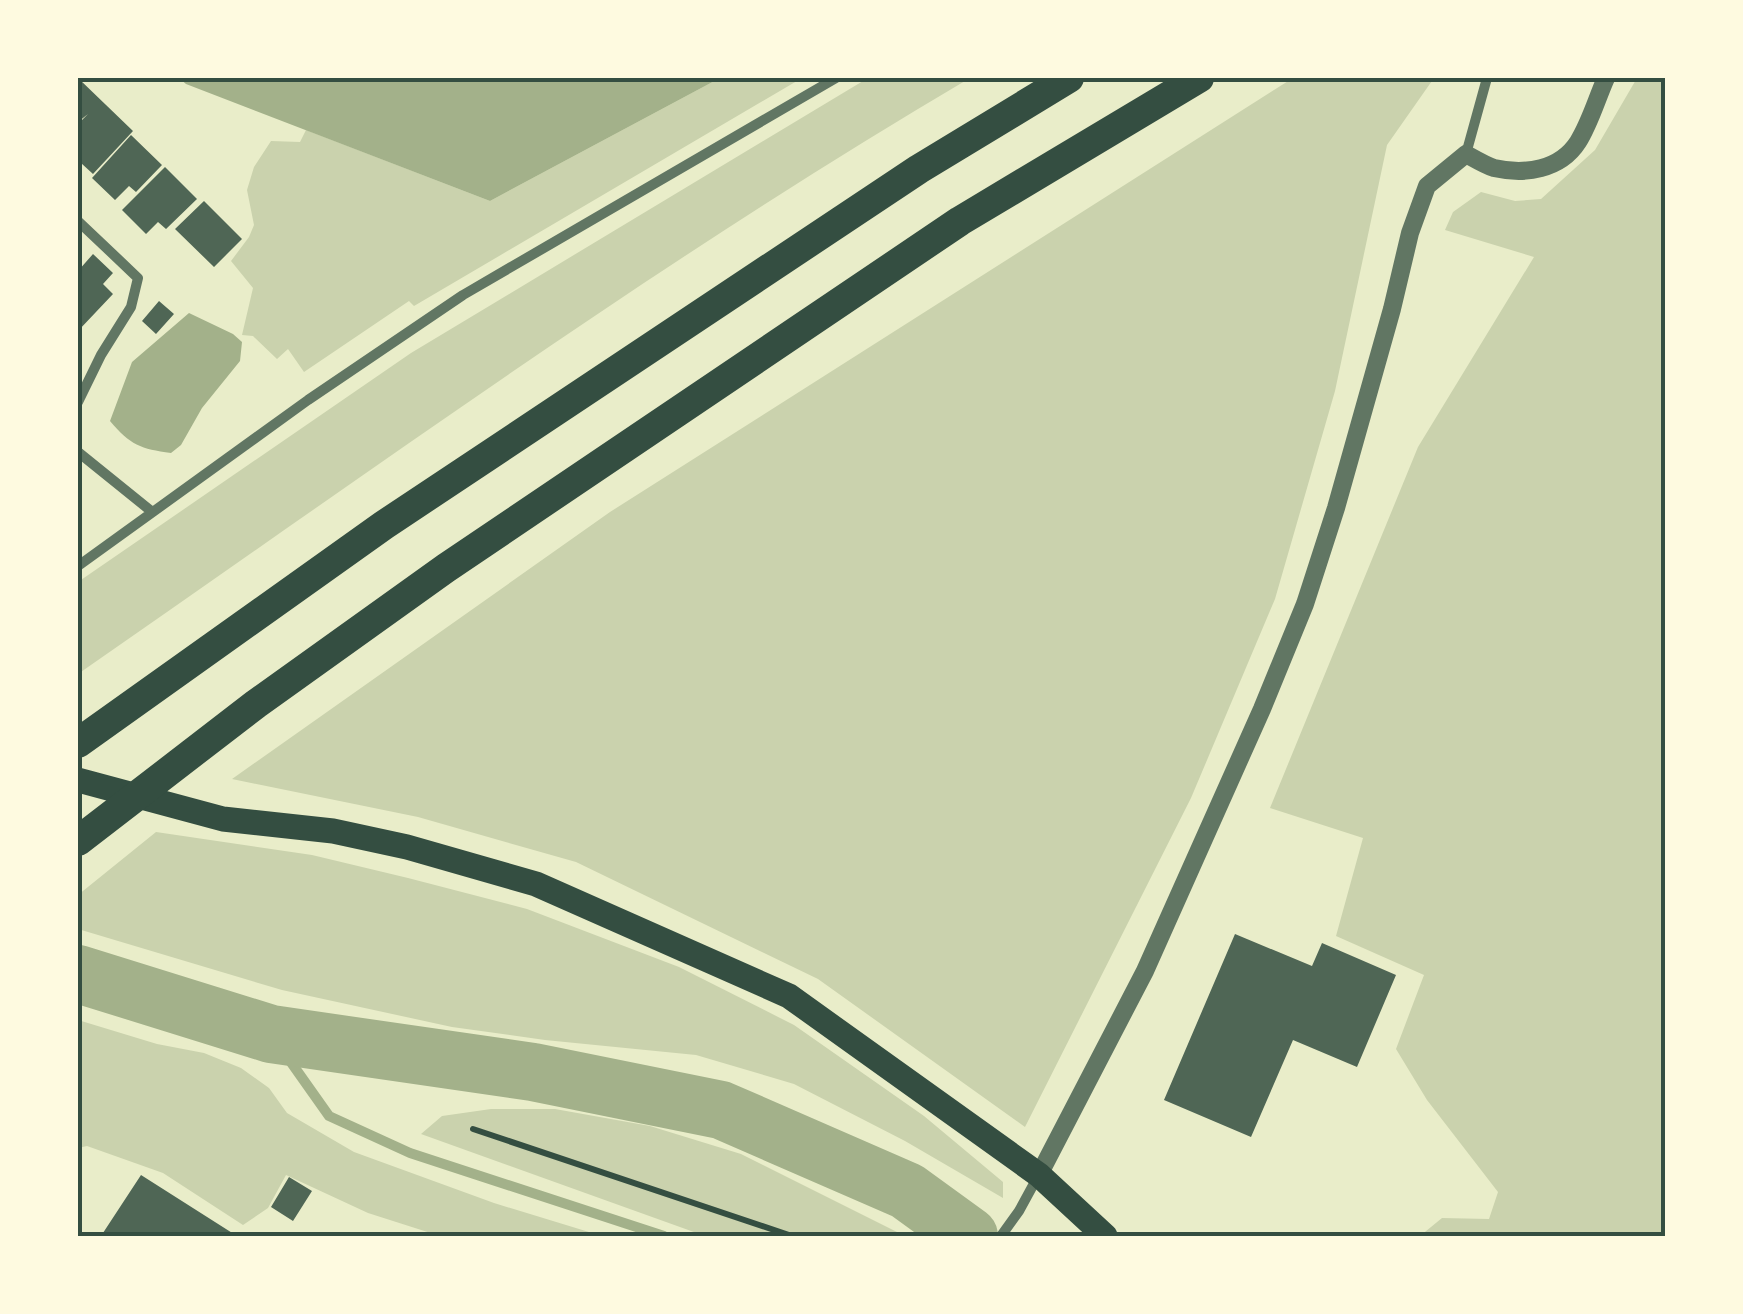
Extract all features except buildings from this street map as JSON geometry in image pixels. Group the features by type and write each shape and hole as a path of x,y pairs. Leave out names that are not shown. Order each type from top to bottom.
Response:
{"highway":[{"path":"78,743 384,525 594,384 918,169 1069,78"},
{"path":"78,841 256,704 446,568 960,220 1199,78"}],"main road":[{"path":"78,780 223,819 333,831 388,843 536,884 789,996 1039,1175 1105,1236"}],"street":[{"path":"78,566 463,295 836,78"},
{"path":"1001,1236 1020,1211 1145,970 1298,622 1357,438 1410,232 1428,186 1466,154 1488,78"},
{"path":"1466,154 1492,167 1524,170 1563,160 1578,142 1606,78"},
{"path":"78,221 138,278 131,307 100,355 78,402"},
{"path":"78,452 151,511"}],"path":[{"path":"473,1129 792,1236"}],"shaded area":[{"path":"179,78 720,78 490,201 186,84"},
{"path":"720,78 802,78 414,306 409,301 304,372 288,349 277,359 253,336 242,335 253,288 231,261 254,225 247,190 254,167 271,141 300,142 306,130 490,201"},
{"path":"868,78 970,78 855,147 630,293 78,674 78,582 411,353"},
{"path":"1293,78 1434,78 1387,145 1335,391 1275,599 1191,798 1025,1127 818,979 576,862 418,817 232,779 610,512"},
{"path":"1637,78 1666,78 1665,1236 1420,1236 1442,1218 1489,1219 1498,1192 1427,1100 1396,1049 1424,975 1336,936 1363,838 1270,808 1418,447 1534,257 1445,230 1453,212 1481,192 1515,201 1541,199 1595,150"},
{"path":"189,313 242,342 240,361 202,408 181,445 171,453 144,447 130,441 110,421 132,362"},
{"path":"156,832 312,855 408,878 527,909 679,967 794,1025 924,1116 1003,1182 1003,1198 905,1141 794,1084 696,1055 452,1027 282,990 78,929 78,895"},
{"path":"78,1020 157,1044 204,1053 241,1068 269,1088 287,1113 354,1152 494,1203 602,1236 440,1236 368,1213 286,1175 268,1208 243,1225 163,1173 87,1146 78,1148"},
{"path":"491,1109 555,1109 650,1126 741,1154 905,1236 705,1236 421,1134 442,1116"}],"waterway":[{"path":"78,974 271,1034 533,1072 721,1110 907,1191 969,1236"},
{"path":"271,1034 329,1116 410,1153 664,1236"}]}
